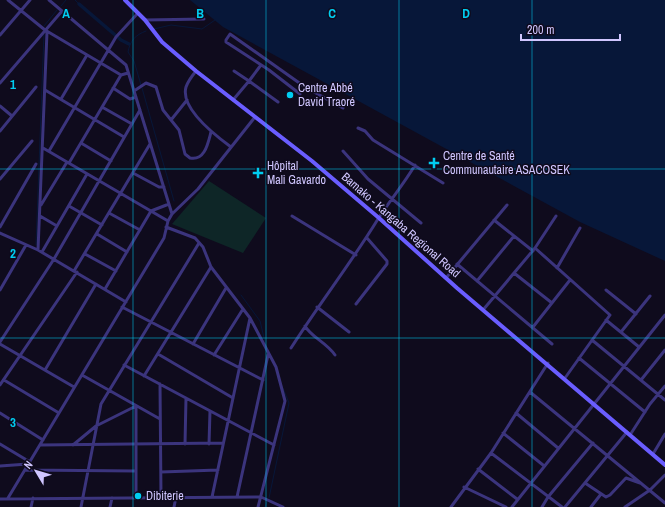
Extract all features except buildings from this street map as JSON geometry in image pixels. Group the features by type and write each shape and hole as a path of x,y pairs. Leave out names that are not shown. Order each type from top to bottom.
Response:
{"street":[{"path":"8,0 46,31 121,75"},
{"path":"0,34 30,0"},
{"path":"49,0 126,65 172,214"},
{"name":"Bamako - Kangaba Regional Road","path":"125,0 145,20 154,34 196,71 312,161 446,278 565,378 665,465"},
{"path":"0,83 62,11"},
{"path":"49,151 116,37 138,13"},
{"path":"145,20 204,19"},
{"path":"38,250 41,205 46,31"},
{"path":"300,94 261,65 226,42 230,34 305,87 343,108"},
{"path":"61,99 87,55"},
{"path":"233,100 261,65"},
{"path":"196,71 186,88 187,100 195,114 211,132 231,147"},
{"path":"234,71 278,102"},
{"path":"41,205 81,143 121,75 128,73"},
{"path":"134,91 144,83 151,84 156,87 163,110 179,130 185,154 190,158 197,158 203,154 208,146 211,132"},
{"path":"0,131 36,87"},
{"path":"113,88 130,99 136,97"},
{"path":"45,90 124,137"},
{"path":"171,120 187,100"},
{"path":"0,106 12,116"},
{"path":"102,107 132,124"},
{"path":"74,387 0,343 54,259 140,110"},
{"path":"8,498 164,238 168,221 172,214 198,189 255,117"},
{"path":"358,128 364,131 373,140 443,182"},
{"path":"1,176 32,141"},
{"path":"81,143 111,160"},
{"path":"0,385 75,272 150,144"},
{"path":"43,148 168,221"},
{"path":"342,152 368,179 421,223"},
{"path":"0,227 36,164"},
{"path":"291,348 317,307 356,255 379,218 404,185 415,165"},
{"path":"133,173 159,187 164,187"},
{"path":"42,252 87,174"},
{"path":"105,289 151,211 169,204"},
{"path":"446,278 507,205"},
{"path":"69,206 102,225"},
{"path":"109,213 140,230"},
{"path":"40,216 57,226"},
{"path":"292,216 356,255"},
{"path":"484,310 534,249 556,216"},
{"path":"494,220 514,236 534,249 610,315 565,378"},
{"path":"166,227 195,238 203,247 211,267 250,318 268,355 276,367 285,401 258,507"},
{"path":"557,268 580,228"},
{"path":"0,233 42,252 126,302"},
{"path":"97,234 127,252"},
{"path":"477,281 514,236"},
{"path":"356,304 387,264 387,261 367,238"},
{"path":"81,507 92,444 101,404 199,242"},
{"path":"0,290 26,245"},
{"path":"85,254 116,271"},
{"path":"457,264 552,344"},
{"path":"144,376 211,267"},
{"path":"514,273 552,303"},
{"path":"533,327 570,280"},
{"path":"45,370 96,284"},
{"path":"193,344 226,288"},
{"path":"606,290 636,314"},
{"path":"621,332 650,296"},
{"path":"122,307 263,380"},
{"path":"317,307 349,332"},
{"path":"214,355 243,309"},
{"path":"512,507 543,465 665,315"},
{"path":"212,497 250,318"},
{"path":"606,320 639,347"},
{"path":"305,326 310,333 327,345 335,356"},
{"path":"592,340 665,400"},
{"path":"641,380 665,350"},
{"path":"158,354 233,398"},
{"path":"237,497 268,355"},
{"path":"579,358 645,412"},
{"path":"453,507 464,487 503,433 548,364"},
{"path":"124,365 274,445"},
{"path":"82,375 160,419"},
{"path":"4,380 59,414"},
{"path":"160,384 161,497"},
{"path":"565,507 607,455 628,433 665,386"},
{"path":"530,392 665,503"},
{"path":"185,444 186,398"},
{"path":"73,445 96,426 136,406"},
{"path":"136,406 136,497"},
{"path":"209,444 210,411"},
{"path":"0,413 43,440"},
{"path":"516,413 558,448"},
{"path":"503,433 543,465"},
{"path":"652,454 665,434"},
{"path":"40,445 224,443"},
{"path":"542,507 548,497 592,443"},
{"path":"0,444 29,463"},
{"path":"490,452 562,507"},
{"path":"0,466 29,463"},
{"path":"478,469 517,499"},
{"path":"25,470 136,471"},
{"path":"161,472 218,470"},
{"path":"624,507 650,490 665,475"},
{"path":"585,483 608,497 626,478 642,483"},
{"path":"464,487 506,507"},
{"path":"591,507 601,494"},
{"path":"0,499 83,497 260,497 283,507"},
{"path":"174,507 176,497"},
{"path":"31,507 33,498"},
{"path":"110,507 112,498"}],"green space":[{"path":"209,181 266,218 243,253 172,224"}],"water":[{"path":"190,0 665,0 665,261 580,222 223,27"}],"waterway":[{"path":"61,6 66,0"},
{"path":"75,0 79,4"},
{"path":"79,4 121,40 129,44"},
{"path":"44,26 57,10"},
{"path":"154,29 171,25 202,29 215,20"},
{"path":"141,85 134,61 128,52 134,39 139,34 146,31"},
{"path":"36,245 44,34"},
{"path":"142,88 174,201"},
{"path":"241,295 260,321 266,346"},
{"path":"269,498 289,403 282,386"},
{"path":"265,507 267,502"}],"place":[{"name":"Centre Abbé David Traoré","path":"290,95"},
{"name":"Centre de Santé Communautaire ASACOSEK","path":"434,163"},
{"name":"Hôpital Mali Gavardo","path":"258,173"},
{"name":"Dibiterie","path":"138,496"}]}
